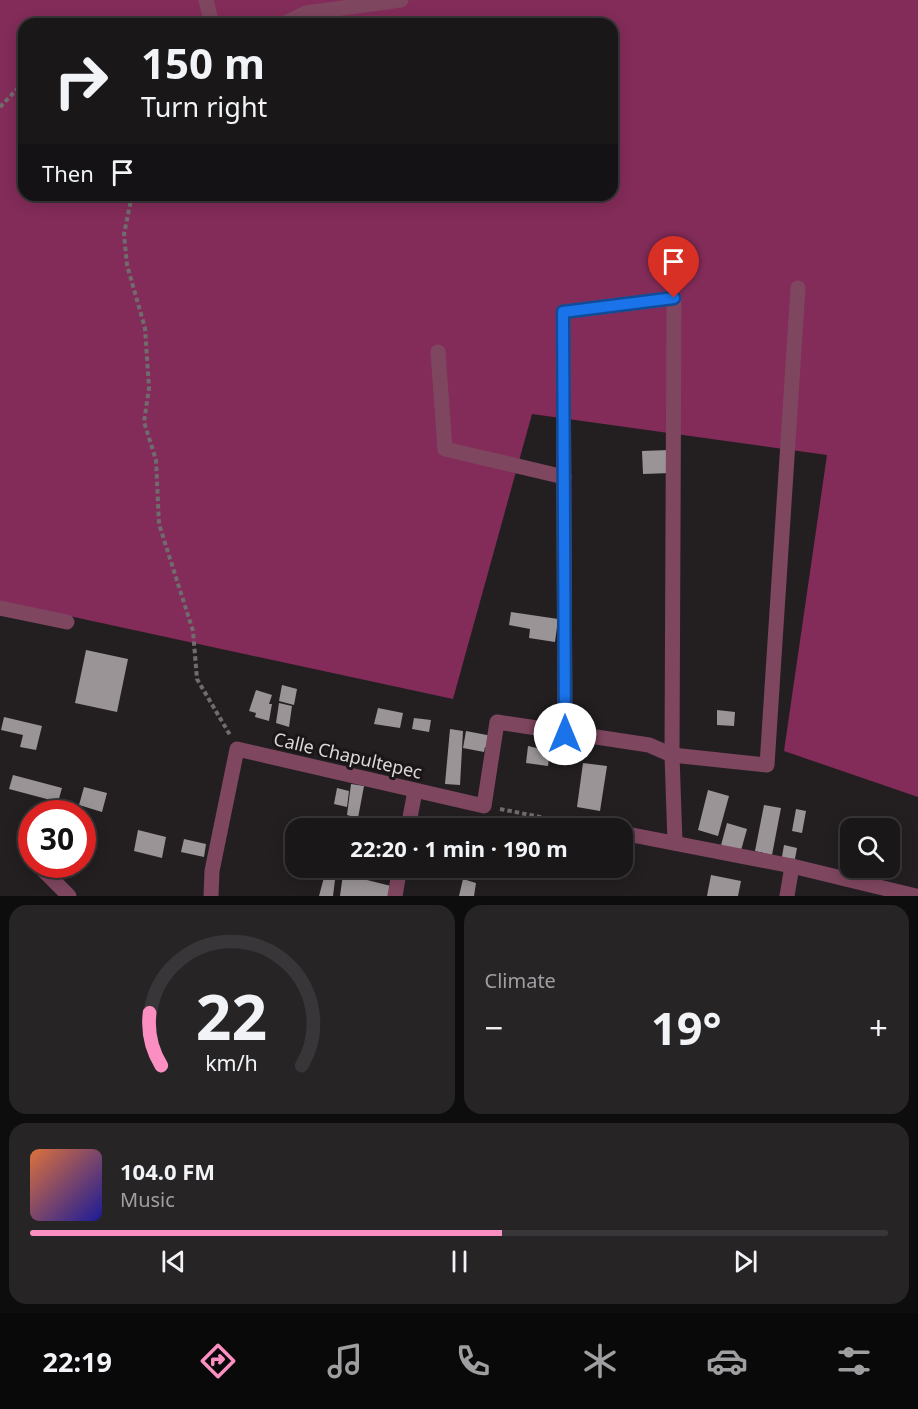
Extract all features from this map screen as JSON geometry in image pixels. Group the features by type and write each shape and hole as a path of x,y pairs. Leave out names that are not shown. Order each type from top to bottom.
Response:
{"street":[{"path":"206,0 210,18"},
{"path":"296,18 306,13 401,0"},
{"path":"484,806 497,722 649,746 672,755 767,765 798,288"},
{"path":"565,734 563,312 674,298 672,755 675,843"},
{"path":"438,352 445,449 564,477"},
{"path":"0,608 68,622"},
{"path":"212,896 212,871 237,750"},
{"name":"Calle Chapultepec","path":"237,750 484,806"},
{"path":"410,818 415,792"},
{"path":"633,835 792,866 916,896"},
{"path":"788,896 792,866"},
{"path":"51,878 69,896"},
{"path":"395,896 398,878"}],"path":[{"path":"0,106 18,88"},
{"path":"131,201 124,234 127,265 145,328 149,388 144,422 156,460 159,524 193,631 197,679 237,750"},
{"path":"484,806 545,818"}],"shaded area":[{"path":"0,0 918,0 918,797 784,751 827,455 532,414 453,699 0,601"}],"building":[{"path":"669,450 671,473 643,474 642,451"},
{"path":"511,612 558,619 555,642 529,638 530,629 509,625"},
{"path":"86,650 128,659 117,712 75,703"},
{"path":"282,685 297,689 294,705 279,701"},
{"path":"256,690 272,695 269,704 272,704 269,721 255,717 256,713 249,711"},
{"path":"279,703 292,706 289,727 276,723"},
{"path":"378,708 403,713 400,728 374,724"},
{"path":"717,710 735,712 734,726 717,725"},
{"path":"4,717 42,726 36,750 20,747 23,735 1,730"},
{"path":"414,718 431,720 429,732 412,729"},
{"path":"450,729 463,731 460,785 445,784"},
{"path":"466,731 492,736 490,749 485,747 484,752 463,748"},
{"path":"528,746 550,751 548,766 526,763"},
{"path":"583,763 607,766 600,811 577,807"},
{"path":"13,775 62,788 59,800 9,789"},
{"path":"351,784 364,786 358,818 347,815"},
{"path":"84,787 107,793 102,812 96,810 96,800 80,800"},
{"path":"337,788 349,791 347,807 334,804"},
{"path":"708,790 729,796 718,836 698,830"},
{"path":"764,805 781,808 772,855 755,851"},
{"path":"796,809 806,811 802,833 792,831"},
{"path":"727,823 747,829 740,854 720,849"},
{"path":"138,830 166,837 162,858 134,851"},
{"path":"184,839 206,844 204,857 181,852"},
{"path":"784,845 797,848 794,864 781,862"},
{"path":"711,875 741,881 738,896 707,896"},
{"path":"324,878 335,878 333,896 319,896"},
{"path":"342,878 359,878 391,886 389,896 340,896"},
{"path":"851,878 868,878 867,883"},
{"path":"463,879 476,883 474,896 459,896"}],"route":[{"path":"565,734 563,312 674,298"}]}
